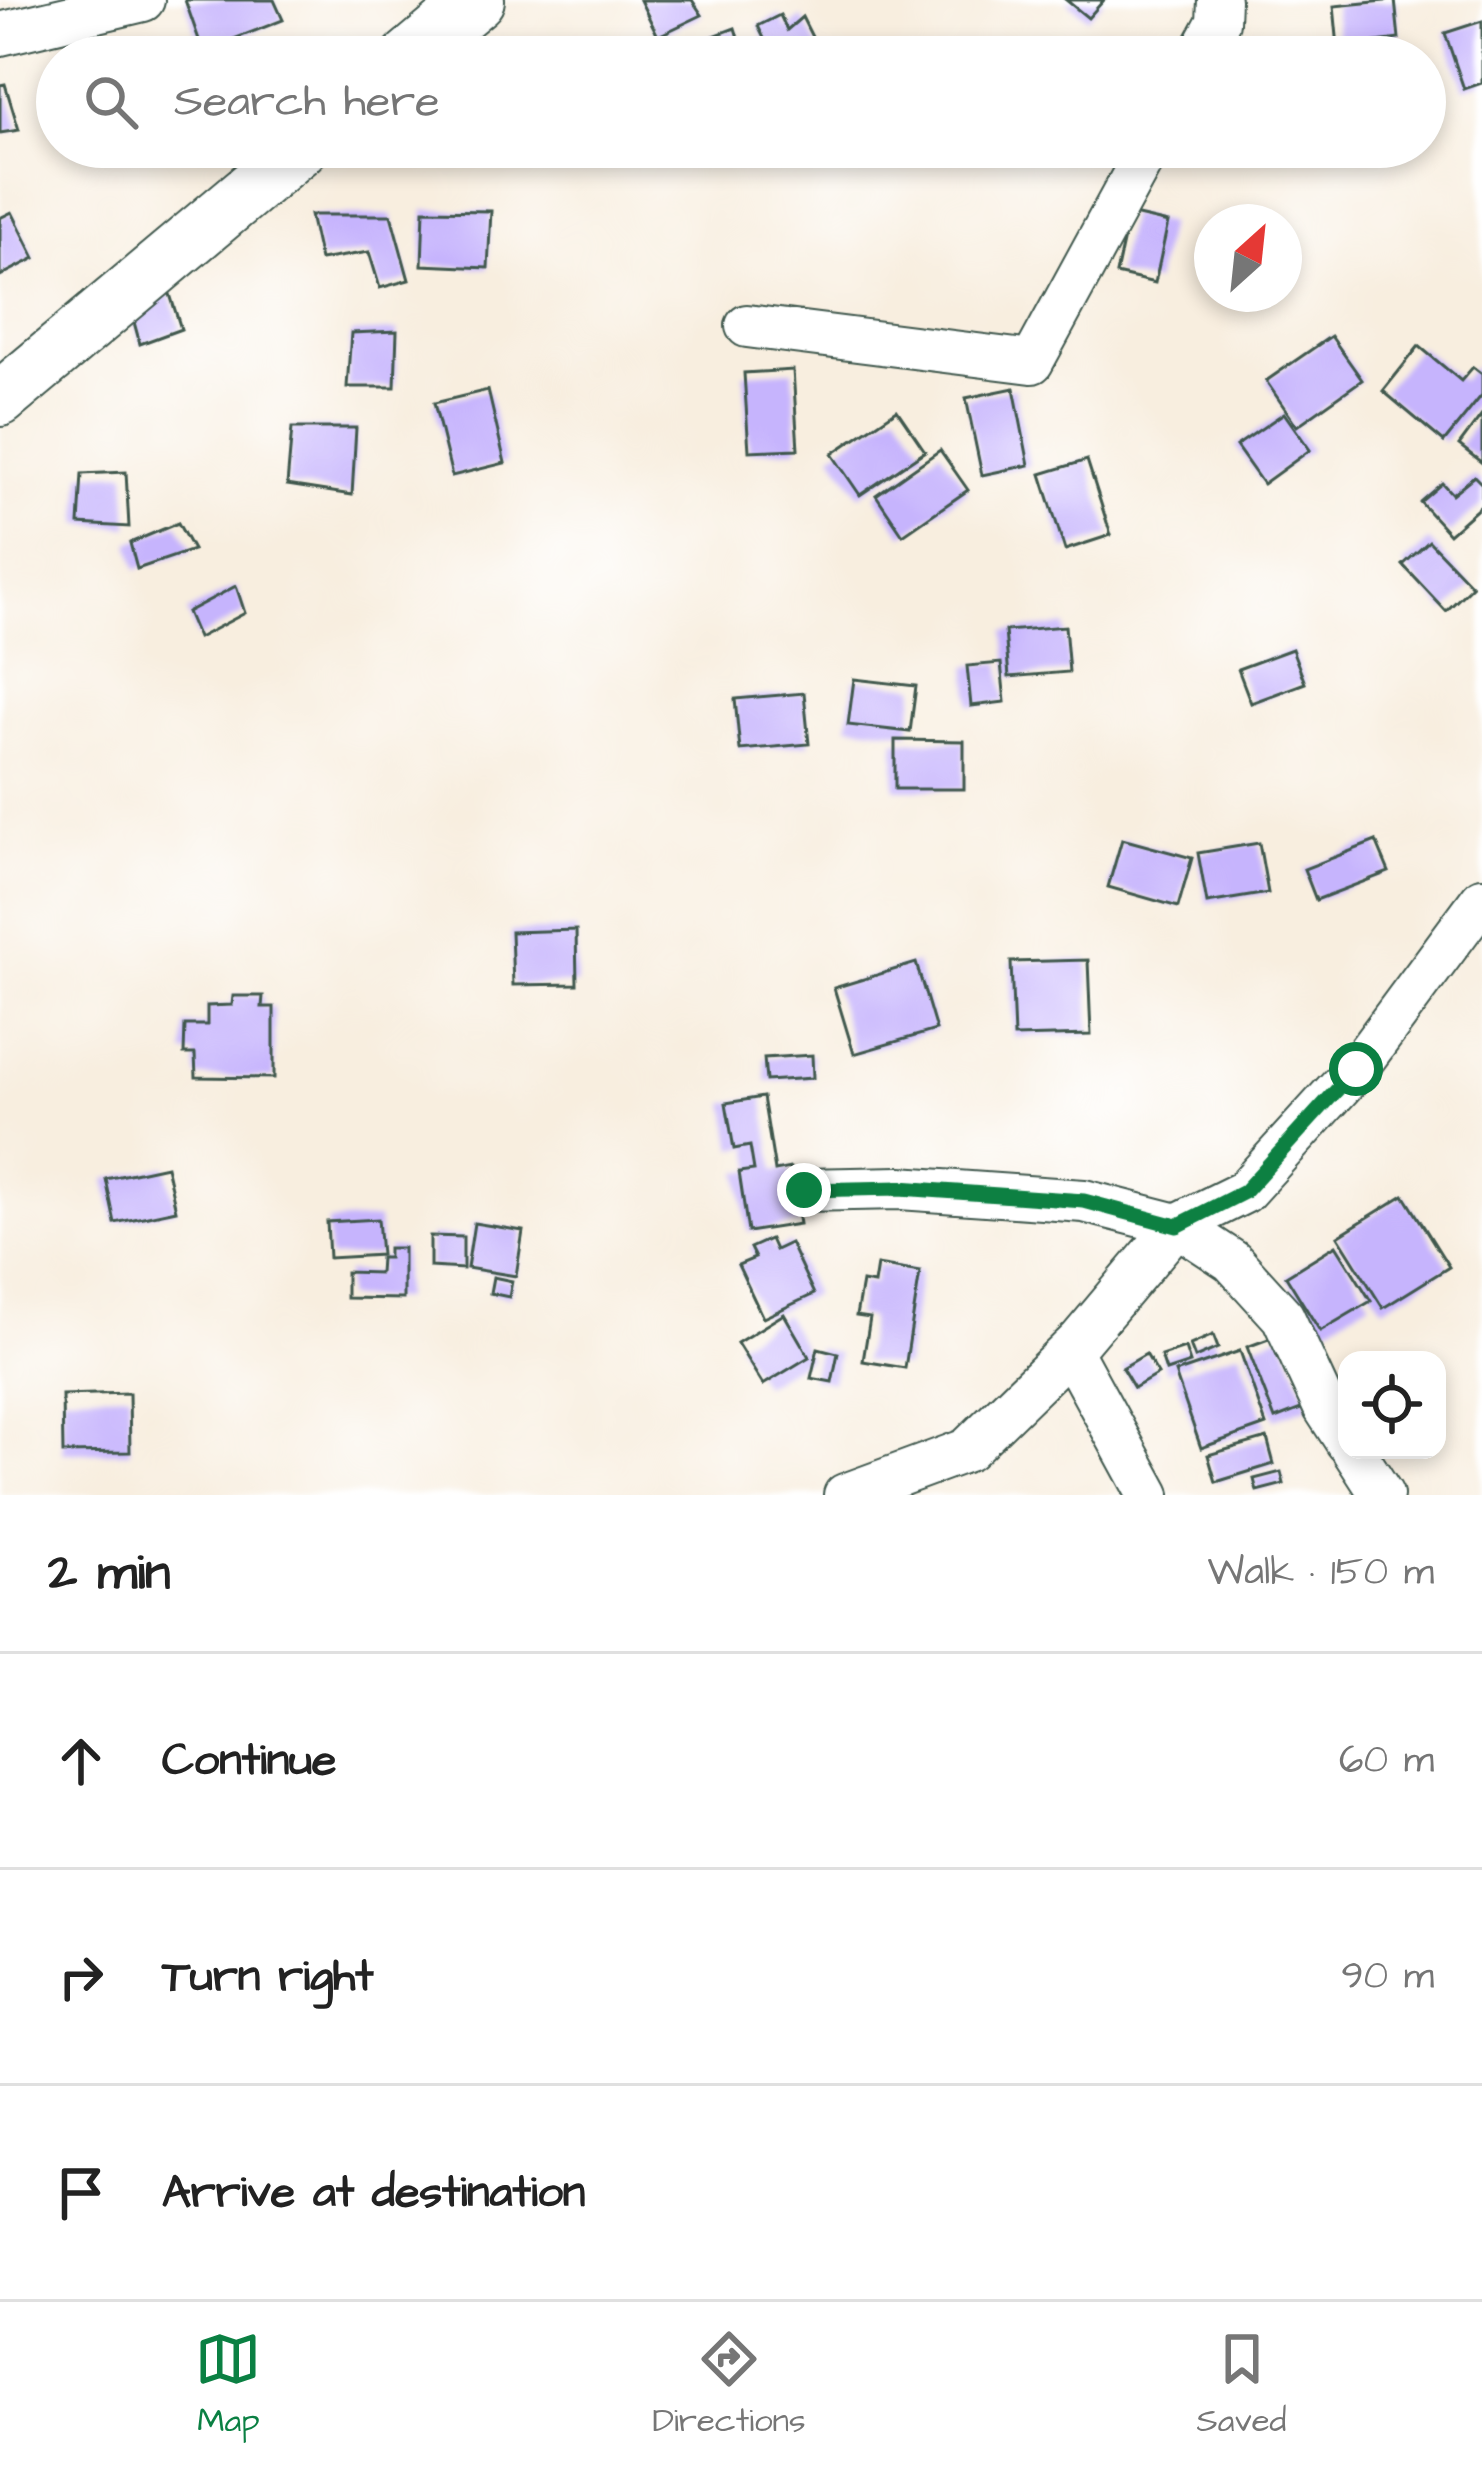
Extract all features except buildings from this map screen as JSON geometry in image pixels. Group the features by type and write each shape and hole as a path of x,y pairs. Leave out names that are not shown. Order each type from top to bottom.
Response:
{"main road":[{"path":"434,36 477,0"},
{"path":"0,399 277,168"}],"street":[{"path":"0,34 143,0"},
{"path":"1210,36 1218,22 1219,0"},
{"path":"747,326 1032,362 1138,168"},
{"path":"845,1495 967,1450 1070,1349 1177,1226 1244,1192 1356,1069 1482,898"},
{"path":"804,1190 900,1188 1084,1201 1177,1226 1232,1261 1283,1317 1338,1428"},
{"path":"1070,1349 1149,1495"},
{"path":"1358,1459 1382,1495"}],"route":[{"path":"804,1190 900,1188 1084,1201 1177,1226 1244,1192 1356,1069"}]}
